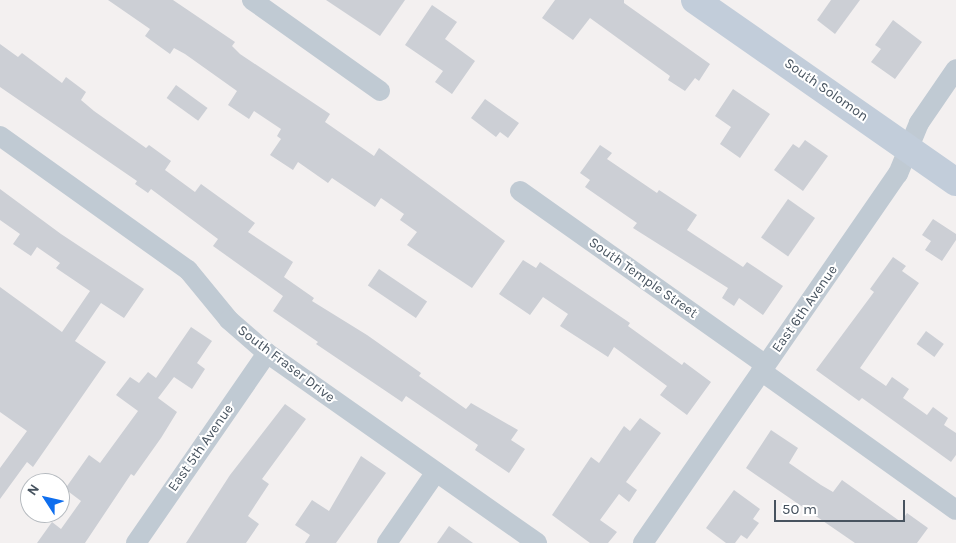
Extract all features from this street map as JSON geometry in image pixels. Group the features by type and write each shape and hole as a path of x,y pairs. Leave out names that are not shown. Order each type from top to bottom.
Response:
{"street":[{"path":"252,0 380,91"},
{"name":"South Solomon","path":"695,0 956,182"},
{"name":"East 6th Avenue","path":"642,543 898,174 919,123 956,69"},
{"name":"South Fraser Drive","path":"0,136 188,270 229,320 267,353 537,543"},
{"name":"South Temple Street","path":"520,191 956,510"},
{"name":"East 5th Avenue","path":"136,543 267,353"},
{"path":"387,543 436,472"}],"building":[{"path":"108,0 173,0 235,42 232,46 240,54 330,114 325,122 374,156 379,148 505,241 472,288 407,245 417,232 400,220 404,214 381,198 375,207 332,178 328,183 298,162 293,170 270,155 281,139 277,136 281,129 254,111 249,119 228,105 237,91 185,54 174,48 170,54 145,36 150,29"},
{"path":"326,0 405,0 380,36"},
{"path":"555,0 624,0 624,3 710,64 699,81 695,78 685,91 668,80 670,76 590,18 573,40 542,18"},
{"path":"831,0 860,0 835,34 817,20"},
{"path":"432,5 457,22 445,39 475,61 452,94 435,82 443,71 405,45"},
{"path":"893,20 922,42 895,79 871,62 881,49 875,45"},
{"path":"0,44 18,57 22,53 62,83 66,77 86,92 81,100 94,111 146,148 149,145 171,161 165,170 195,192 201,184 255,223 248,232 293,262 284,277 314,298 312,301 367,335 421,373 419,376 466,409 471,403 518,430 511,440 525,449 509,473 475,450 478,445 406,396 402,402 316,344 318,342 273,311 283,296 213,246 218,239 151,189 148,193 135,184 137,181 0,87"},
{"path":"176,85 208,108 198,121 167,98"},
{"path":"733,89 770,114 740,158 720,144 731,127 715,116"},
{"path":"485,99 519,123 508,138 500,132 496,137 471,118"},
{"path":"805,140 828,156 803,191 774,170 793,144 799,148"},
{"path":"600,145 612,153 607,159 657,193 659,190 697,215 687,230 743,267 747,262 783,286 763,315 739,298 734,306 722,298 728,288 633,228 637,223 585,187 590,180 580,173"},
{"path":"0,189 61,234 144,289 124,318 101,303 75,341 106,362 33,467 27,462 0,499 0,468 27,431 0,412 0,287 62,332 90,291 56,268 60,263 37,247 31,256 13,244 20,234 0,220"},
{"path":"788,199 815,218 788,256 761,238"},
{"path":"933,219 956,234 956,240 942,261 925,250 931,241 922,235"},
{"path":"893,257 906,266 902,271 919,283 860,368 886,386 892,377 909,389 903,398 927,415 933,407 948,418 944,425 956,433 956,455 951,462 862,398 859,401 816,370 874,292 870,289"},
{"path":"523,260 536,268 540,262 630,323 628,326 682,365 684,362 711,382 687,415 660,395 667,386 614,347 608,357 560,326 568,314 543,297 530,315 499,294"},
{"path":"379,269 427,301 416,318 368,286"},
{"path":"191,327 212,341 197,363 205,369 192,389 174,377 158,398 177,412 134,476 131,474 85,543 37,543 51,523 61,529 65,523 70,523 70,516 81,501 70,493 70,482 89,455 100,463 138,411 116,395 130,377 139,383 148,372 156,378"},
{"path":"926,331 944,344 934,357 917,344"},
{"path":"285,404 306,419 262,479 269,484 248,516 259,524 246,543 186,543 230,475"},
{"path":"640,418 661,433 626,482 637,490 629,502 619,494 600,520 617,532 608,543 590,543 552,515 591,457 599,463 624,426 630,431"},
{"path":"771,430 798,448 789,463 821,485 833,492 842,480 901,522 907,513 928,528 917,543 855,543 746,468"},
{"path":"361,456 386,473 336,543 305,543 310,535 295,525 312,500 329,511"},
{"path":"734,490 760,509 753,519 759,523 747,539 741,535 735,543 726,543 706,528"},
{"path":"449,526 473,543 437,543"}]}
